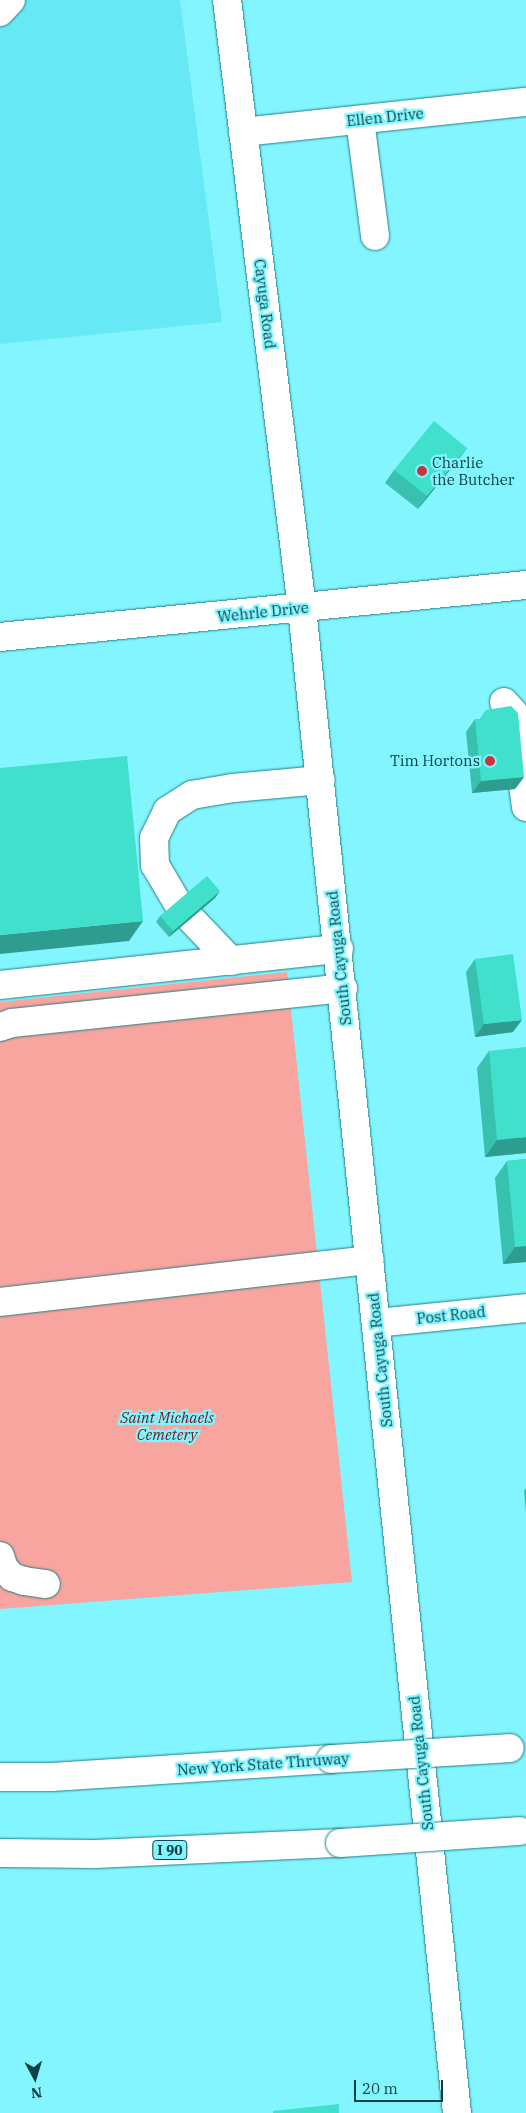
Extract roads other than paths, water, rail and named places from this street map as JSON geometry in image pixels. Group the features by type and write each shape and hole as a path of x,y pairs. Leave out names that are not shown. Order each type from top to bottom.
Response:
{"main road":[{"path":"0,12 11,0"},
{"name":"Cayuga Road","path":"227,0 302,608"},
{"name":"Ellen Drive","path":"243,132 526,102"},
{"path":"360,120 374,236"},
{"name":"Wehrle Drive","path":"0,637 526,584"},
{"name":"South Cayuga Road","path":"302,608 339,949 457,2113"},
{"path":"504,702 513,712 526,807"},
{"path":"231,961 185,911 155,865 154,838 167,811 192,795 233,788 320,780"},
{"path":"0,984 339,949"},
{"path":"0,1027 21,1022 343,988"},
{"path":"0,1302 370,1260"},
{"name":"Post Road","path":"376,1322 526,1308"},
{"path":"0,1556 4,1568 12,1577 46,1584"},
{"name":"New York State Thruway","path":"0,1777 52,1777 518,1747"},
{"name":"I 90","path":"0,1853 95,1854 340,1843 523,1831"}],"place":[{"name":"Charlie the Butcher","path":"422,471"},
{"name":"Tim Hortons","path":"490,761"}],"park label":[{"name":"Saint Michaels Cemetery","path":"167,1426"}]}
